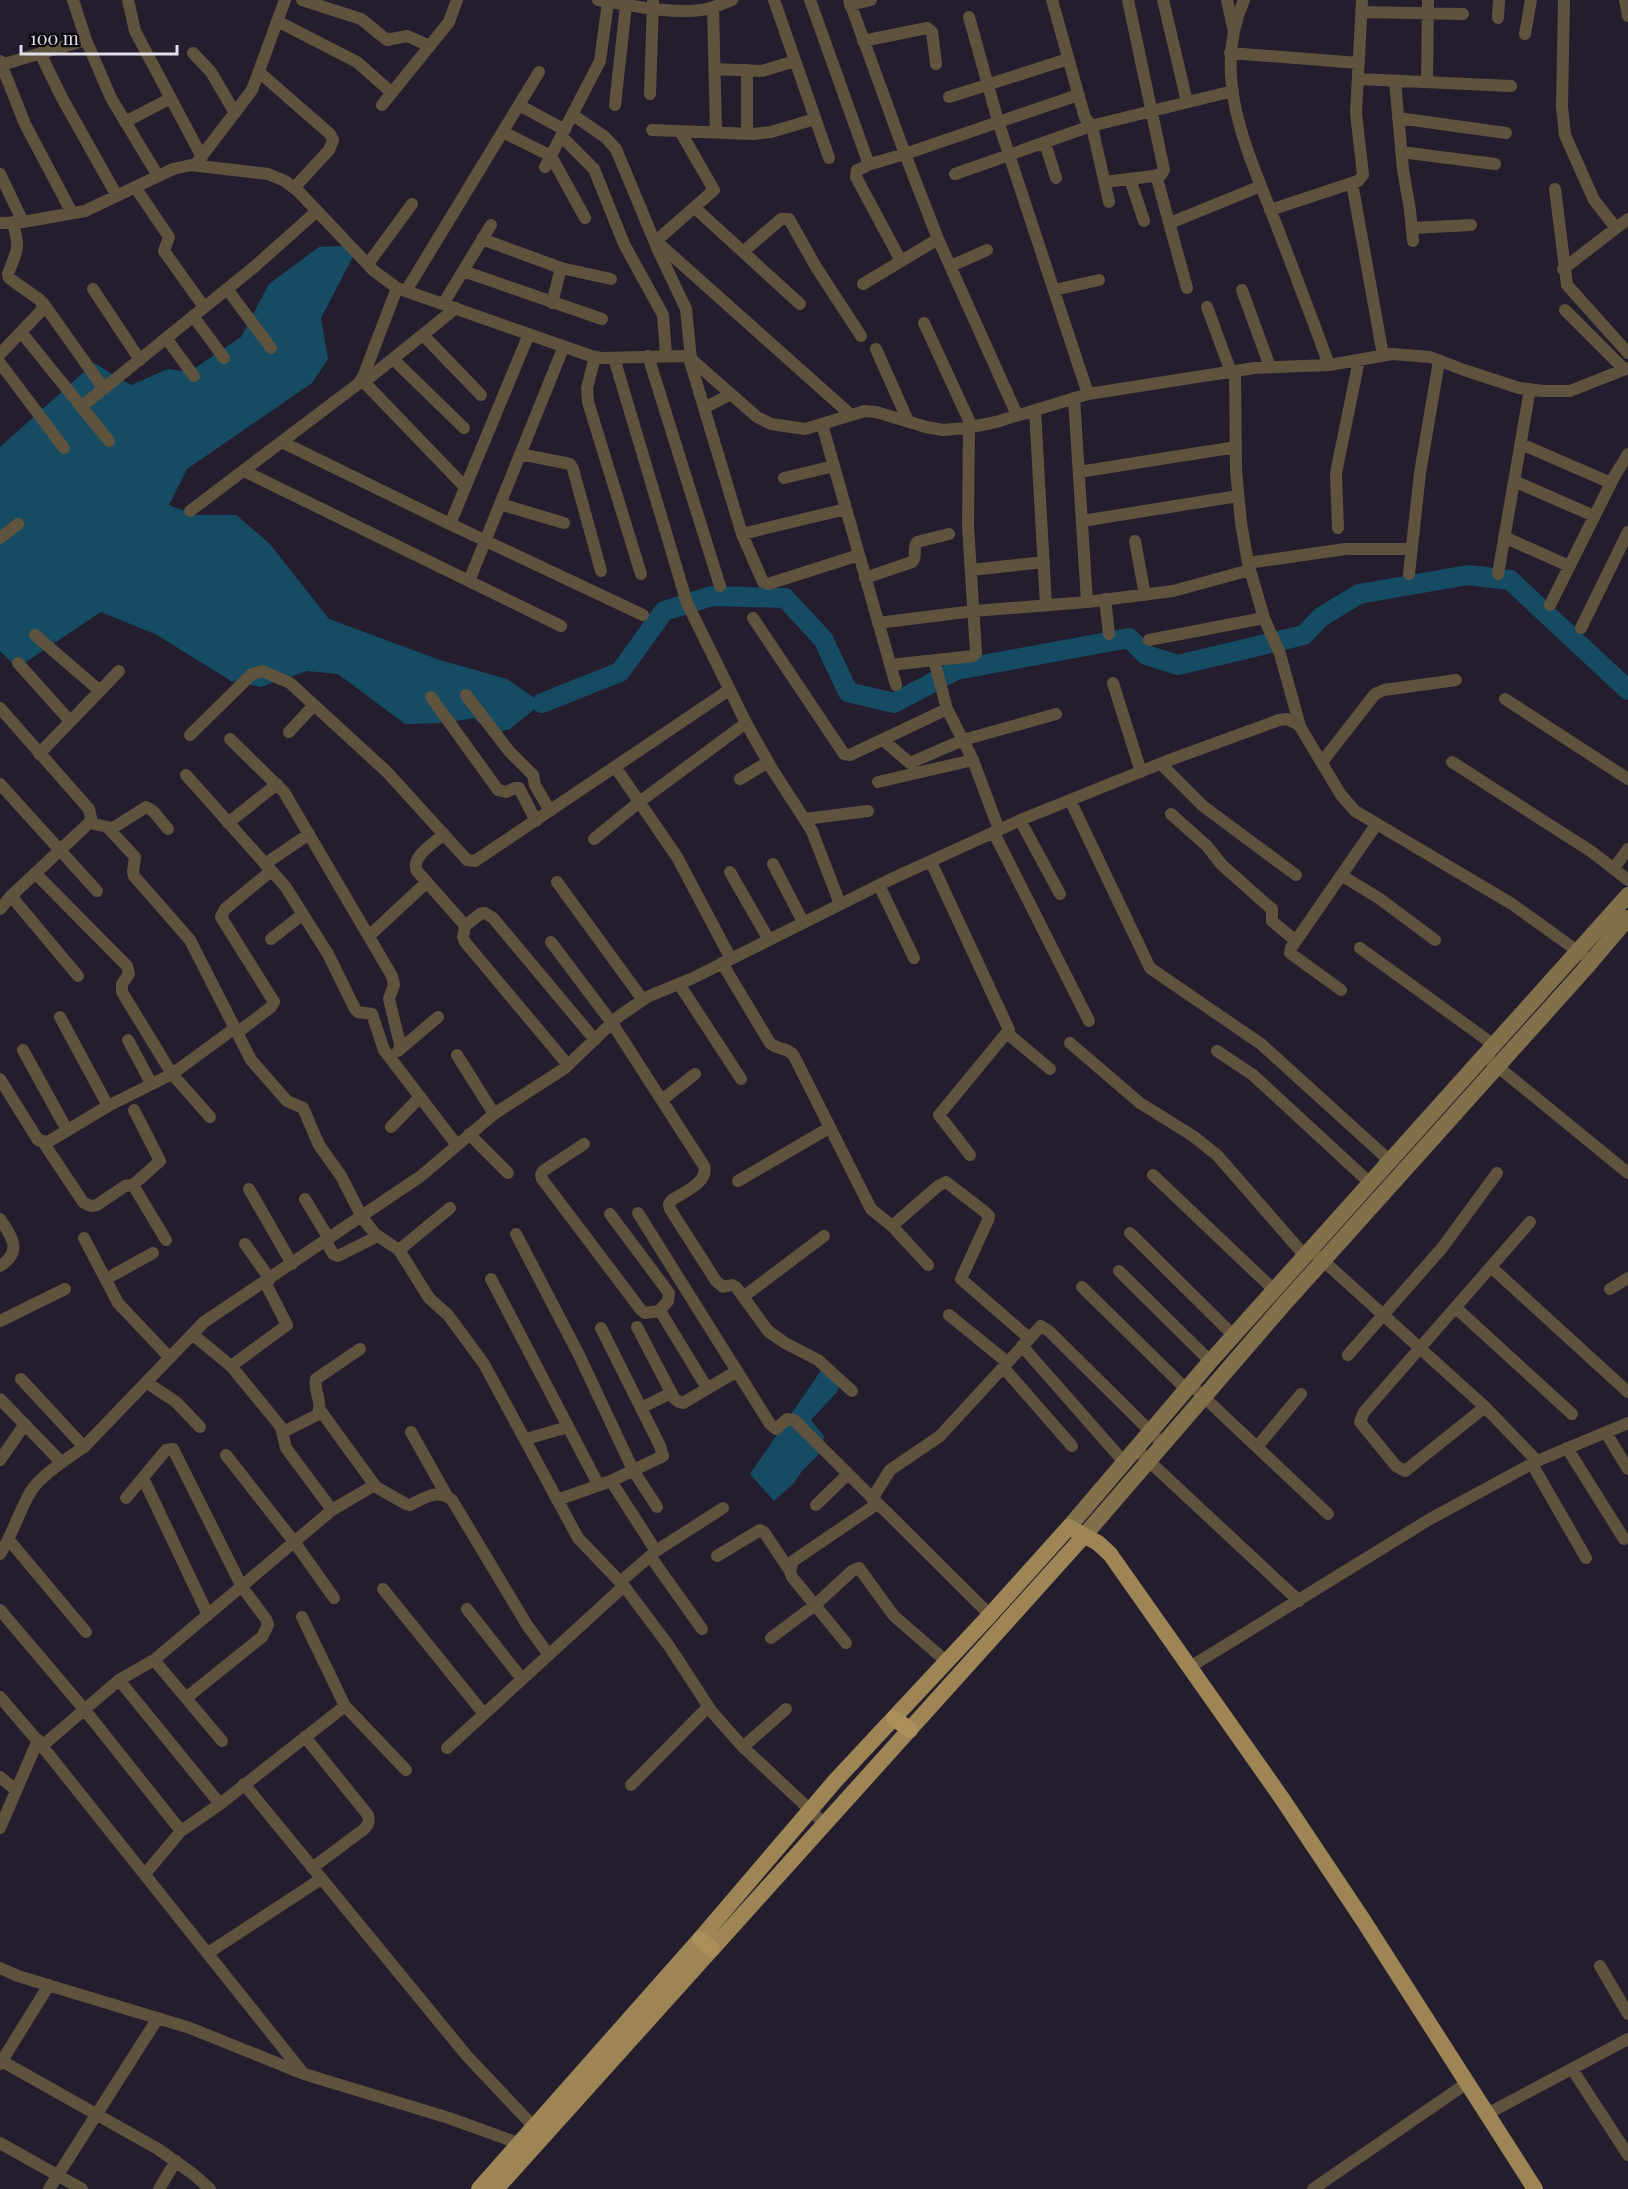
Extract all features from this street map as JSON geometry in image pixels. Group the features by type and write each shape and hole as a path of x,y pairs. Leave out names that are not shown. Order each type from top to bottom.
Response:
{"highway":[{"path":"894,1719 910,1730"}],"main road":[{"path":"496,2189 527,2146 706,1944 836,1781 990,1616 1148,1461 1204,1397 1370,1183 1526,1022 1585,956 1628,895"},
{"path":"1585,956 1628,918"},
{"path":"479,2189 527,2146 535,2128 706,1944 825,1824 910,1730 1076,1532 1124,1462 1210,1361 1274,1290 1313,1255 1492,1056"},
{"path":"1076,1532 1098,1543 1110,1554 1190,1667 1363,1920 1535,2189"}],"street":[{"path":"73,0 86,40 111,98 158,176"},
{"path":"128,0 135,31 171,98 199,161"},
{"path":"199,161 252,90 285,0"},
{"path":"302,0 361,19 387,40 407,36 430,46"},
{"path":"382,105 449,22 456,0"},
{"path":"548,162 600,61 603,1 626,5 685,5 701,10 731,0"},
{"path":"774,0 829,158"},
{"path":"810,0 868,162 867,165"},
{"path":"871,0 849,2 938,239 1017,415"},
{"path":"1052,0 1085,118 1093,127 1109,202"},
{"path":"1105,182 1161,175 1164,170 1128,0"},
{"path":"1163,0 1186,102"},
{"path":"1227,0 1233,29"},
{"path":"1244,0 1233,29 1230,53 1233,91 1241,136 1329,365"},
{"path":"1498,18 1499,0"},
{"path":"1525,34 1531,0"},
{"path":"1564,0 1562,107 1565,135 1594,200 1616,228"},
{"path":"1625,0 1628,16"},
{"path":"650,94 653,4"},
{"path":"615,105 626,5"},
{"path":"1270,210 1362,178 1364,170 1357,122 1362,6 1428,6 1463,14"},
{"path":"1427,82 1428,6"},
{"path":"713,7 716,132"},
{"path":"969,17 998,121 1088,394"},
{"path":"277,21 357,62 392,93"},
{"path":"863,41 927,28 932,32 936,64"},
{"path":"72,213 25,124 1,63 86,40"},
{"path":"40,53 62,98 117,196"},
{"path":"193,53 211,72 235,113"},
{"path":"1230,53 1359,63"},
{"path":"949,97 1068,59"},
{"path":"716,69 771,69 795,61"},
{"path":"747,70 747,134"},
{"path":"259,72 333,140 329,150 294,188"},
{"path":"362,381 401,289 503,132 539,72"},
{"path":"1358,79 1511,86"},
{"path":"1395,81 1401,152 1413,241"},
{"path":"955,174 1093,127 1098,123 1233,91"},
{"path":"902,261 856,177 857,170 1078,95"},
{"path":"125,122 171,98"},
{"path":"519,105 563,133 597,175 624,244 663,315 666,355"},
{"path":"573,115 612,142 686,309 690,358 704,408 742,534 749,554 765,584 859,555"},
{"path":"652,130 747,134 771,132 815,118"},
{"path":"1398,118 1506,133"},
{"path":"654,240 714,190 680,131"},
{"path":"503,132 548,162 585,218"},
{"path":"1045,143 1056,178"},
{"path":"1401,152 1495,164"},
{"path":"12,222 85,211 173,169 199,161 268,174 285,181 294,188 385,281 401,289 595,357 678,355 690,358 757,417 771,424 805,429 865,411 943,429 971,427 1088,394 1233,371 1329,365 1392,354 1430,357 1497,381 1530,389 1570,391 1626,368 1565,310"},
{"path":"0,174 19,245 4,277 43,303 104,389"},
{"path":"1156,175 1187,288"},
{"path":"1130,179 1144,221"},
{"path":"1352,183 1383,355"},
{"path":"1170,222 1261,186"},
{"path":"135,187 169,237 164,251 204,307"},
{"path":"1555,189 1563,269 1567,285 1628,353"},
{"path":"368,264 412,204"},
{"path":"695,208 800,304"},
{"path":"81,407 227,289 317,211"},
{"path":"743,252 782,219 789,219 816,267 861,336"},
{"path":"1563,269 1628,219"},
{"path":"443,304 491,225"},
{"path":"1412,228 1471,225"},
{"path":"863,284 938,239"},
{"path":"482,240 561,268 611,279"},
{"path":"654,240 851,415"},
{"path":"951,266 987,250"},
{"path":"552,303 561,268"},
{"path":"463,271 602,319"},
{"path":"1054,290 1100,280"},
{"path":"93,289 140,360"},
{"path":"227,289 271,348"},
{"path":"1242,290 1270,368"},
{"path":"0,354 42,310 43,303"},
{"path":"1207,307 1233,371 1238,496 1249,566 1263,618 1280,654 1301,728"},
{"path":"190,511 350,392 456,308"},
{"path":"194,316 224,358"},
{"path":"890,665 975,655 976,650 968,526 971,427 924,323"},
{"path":"21,332 109,441"},
{"path":"450,524 529,334"},
{"path":"423,335 481,395"},
{"path":"166,338 194,376"},
{"path":"469,581 564,346"},
{"path":"876,349 908,421"},
{"path":"648,356 720,586"},
{"path":"595,357 587,388 588,402 641,574"},
{"path":"614,358 687,603 746,723 768,762 806,819 840,904"},
{"path":"393,359 464,428"},
{"path":"1338,528 1336,473 1359,360"},
{"path":"1409,574 1420,473 1439,361"},
{"path":"0,363 64,448"},
{"path":"362,381 465,487"},
{"path":"1498,574 1530,389"},
{"path":"704,408 731,394"},
{"path":"1074,398 1087,602"},
{"path":"1035,410 1046,605"},
{"path":"822,424 896,685"},
{"path":"282,442 643,615"},
{"path":"1521,444 1611,483"},
{"path":"1079,472 1236,447"},
{"path":"520,454 570,464 602,571"},
{"path":"1550,605 1628,454"},
{"path":"784,478 834,466"},
{"path":"244,471 561,626"},
{"path":"1514,481 1594,516"},
{"path":"1082,521 1238,496"},
{"path":"500,504 564,523"},
{"path":"742,534 846,509"},
{"path":"0,538 18,524"},
{"path":"1581,628 1628,532"},
{"path":"865,578 912,561 915,557 914,547 917,542 949,534"},
{"path":"1504,537 1569,566"},
{"path":"1135,541 1145,595"},
{"path":"878,623 974,611 1087,602 1180,590 1249,566 1344,549 1412,549"},
{"path":"971,570 1044,562"},
{"path":"1106,599 1109,634"},
{"path":"753,618 844,754 850,755 947,709"},
{"path":"1149,640 1263,618"},
{"path":"35,635 100,691"},
{"path":"934,660 947,709 973,760 997,831 1089,1021"},
{"path":"18,663 70,722"},
{"path":"39,754 119,671"},
{"path":"189,735 252,674 267,673 286,680 387,772 471,862 616,768 729,690"},
{"path":"1322,762 1375,694 1384,690 1456,680"},
{"path":"1113,683 1141,772"},
{"path":"466,695 509,751 533,775 535,785 550,811"},
{"path":"431,696 498,790 506,792 519,788 536,821"},
{"path":"1505,699 1628,779"},
{"path":"289,732 314,705"},
{"path":"0,708 91,814 89,823 0,909"},
{"path":"883,740 910,763 963,740 1056,714"},
{"path":"0,1554 9,1540 32,1489 61,1462 84,1447 204,1322 421,1176 494,1114 568,1065 612,1023 643,1000 879,885 1020,820 1161,764 1279,720 1293,720 1301,728 1341,795 1355,811 1512,903 1585,956"},
{"path":"594,839 638,803 746,723"},
{"path":"230,739 287,796 394,980 389,999 402,1048"},
{"path":"878,782 973,760"},
{"path":"740,779 768,762"},
{"path":"1452,762 1592,852 1628,880"},
{"path":"1161,764 1203,806 1296,875"},
{"path":"616,768 682,866 726,961 770,1043 774,1047 791,1052 871,1209 892,1226 928,1265"},
{"path":"186,775 285,886 328,954 355,1009 358,1012 372,1014 382,1046 389,1058 456,1144"},
{"path":"0,784 97,891"},
{"path":"228,822 277,784"},
{"path":"1070,800 1150,968 1261,1044 1390,1161"},
{"path":"89,823 113,828 146,807 153,811 168,829"},
{"path":"806,819 868,811"},
{"path":"1171,814 1207,846 1221,864 1272,909 1272,921 1296,941"},
{"path":"1020,820 1060,894"},
{"path":"1341,990 1290,953 1376,825"},
{"path":"108,828 135,857 134,876 190,940 254,1065 287,1101 303,1108 319,1145 341,1176 362,1217 378,1236 399,1250 429,1298 448,1315 484,1364 578,1538 622,1584 669,1646 708,1707 742,1747 825,1824"},
{"path":"43,1142 48,1142 108,1106 172,1074 271,1007 274,1002 223,922 222,913 268,867 309,834"},
{"path":"444,834 415,862 417,871 465,926"},
{"path":"1614,868 1628,849"},
{"path":"931,862 1009,1025 1008,1034 939,1115 970,1155"},
{"path":"773,864 803,922"},
{"path":"730,872 769,940"},
{"path":"35,873 129,970 122,984 123,992 172,1074 210,1117"},
{"path":"1341,875 1380,898 1435,940"},
{"path":"557,882 643,1000"},
{"path":"369,936 426,883"},
{"path":"879,885 914,958"},
{"path":"11,896 78,976"},
{"path":"568,1065 465,942 463,937 465,926 480,914 485,913 493,918 594,1040"},
{"path":"271,939 303,914"},
{"path":"551,942 612,1023 705,1170 700,1181 669,1204 719,1285 736,1287 762,1324 775,1337 818,1360 852,1391"},
{"path":"1360,948 1492,1056 1628,1173"},
{"path":"679,984 741,1080"},
{"path":"60,1017 108,1106"},
{"path":"389,1058 438,1017"},
{"path":"1008,1034 1050,1069"},
{"path":"128,1040 152,1083"},
{"path":"1070,1043 1140,1103 1193,1136 1217,1155 1313,1255 1485,1407 1534,1462 1586,1558"},
{"path":"23,1050 67,1130"},
{"path":"1217,1051 1253,1075 1370,1183"},
{"path":"457,1055 494,1114"},
{"path":"662,1100 695,1074"},
{"path":"0,1079 35,1136 43,1142 82,1202 87,1205 97,1204 125,1186 133,1185 160,1161 134,1110"},
{"path":"391,1127 420,1097"},
{"path":"738,1181 829,1128"},
{"path":"469,1134 508,1173"},
{"path":"584,1144 543,1171 541,1174 543,1179 641,1310 645,1313 659,1311 668,1301 669,1293 610,1214"},
{"path":"1348,1355 1442,1248 1497,1173"},
{"path":"1153,1175 1274,1290"},
{"path":"892,1226 938,1186 946,1182 985,1212 988,1220 961,1279 1025,1342 1124,1462"},
{"path":"133,1185 166,1240"},
{"path":"249,1189 292,1264"},
{"path":"305,1199 333,1254 338,1256 378,1236"},
{"path":"399,1250 450,1208"},
{"path":"638,1213 772,1427 776,1429 788,1419 794,1420 990,1616"},
{"path":"0,1219 11,1235 14,1248 12,1256 0,1266"},
{"path":"1485,1407 1405,1471 1396,1466 1360,1422 1360,1417 1530,1222"},
{"path":"1130,1233 1233,1335"},
{"path":"516,1234 579,1355 633,1470 657,1507"},
{"path":"743,1297 824,1236"},
{"path":"84,1238 118,1304 170,1358"},
{"path":"231,1366 287,1325 267,1280 245,1244"},
{"path":"106,1279 153,1253"},
{"path":"1491,1267 1628,1392"},
{"path":"1119,1271 1210,1361"},
{"path":"1610,1289 1628,1278"},
{"path":"491,1279 598,1484"},
{"path":"1082,1287 1188,1387 1204,1397 1328,1514"},
{"path":"0,1321 65,1289"},
{"path":"1456,1308 1572,1414"},
{"path":"659,1311 707,1388"},
{"path":"949,1315 1005,1365 1072,1446"},
{"path":"790,1571 794,1561 875,1502 890,1470 940,1436 1041,1326 1163,1444"},
{"path":"637,1327 671,1393 676,1400 682,1403 737,1371"},
{"path":"557,1500 611,1480 663,1456 601,1328"},
{"path":"192,1334 231,1366 283,1432 286,1448 332,1510"},
{"path":"283,1432 313,1417 320,1410 321,1405 315,1387 316,1378 360,1349"},
{"path":"21,1379 84,1447"},
{"path":"146,1382 176,1402 200,1427"},
{"path":"641,1408 671,1393"},
{"path":"1257,1447 1301,1394"},
{"path":"0,1399 61,1462"},
{"path":"320,1410 376,1487 411,1505 436,1494 447,1496"},
{"path":"0,1460 25,1424"},
{"path":"1190,1667 1430,1519 1534,1462 1628,1424"},
{"path":"526,1439 568,1426"},
{"path":"411,1432 447,1496 452,1500 527,1625 549,1655"},
{"path":"1606,1433 1628,1469"},
{"path":"1568,1448 1624,1539"},
{"path":"126,1498 166,1450 173,1449 242,1587 268,1625 262,1637 186,1698"},
{"path":"1136,1449 1299,1601"},
{"path":"225,1455 295,1543 334,1598"},
{"path":"816,1504 848,1474"},
{"path":"143,1478 208,1615"},
{"path":"611,1480 653,1553 702,1629"},
{"path":"0,1828 40,1743 118,1680 154,1659 332,1510 371,1487 376,1487"},
{"path":"447,1748 549,1655 653,1553 723,1508"},
{"path":"717,1556 760,1530 764,1532 792,1577 846,1643"},
{"path":"9,1540 86,1632"},
{"path":"771,1638 815,1605 852,1570 859,1568 894,1616 947,1662"},
{"path":"383,1589 484,1714"},
{"path":"467,1609 522,1679"},
{"path":"0,1610 84,1709 181,1831"},
{"path":"302,1617 345,1706 406,1770"},
{"path":"154,1659 222,1741"},
{"path":"118,1680 220,1804"},
{"path":"0,1696 304,2074"},
{"path":"145,1874 181,1831 220,1804 345,1706"},
{"path":"631,1785 708,1707"},
{"path":"742,1747 786,1709"},
{"path":"305,1737 368,1815 369,1820 363,1830 312,1868"},
{"path":"0,1777 16,1790"},
{"path":"244,1784 467,2056 535,2128"},
{"path":"208,1953 321,1879"},
{"path":"1600,1966 1628,2014"},
{"path":"0,1968 190,2028 304,2074 449,2118 527,2146"},
{"path":"49,1985 1,2062 97,2113 176,2161 210,2189"},
{"path":"50,2189 158,2018"},
{"path":"1487,2114 1628,2039"},
{"path":"1572,2069 1628,2155"},
{"path":"1312,2189 1467,2084"},
{"path":"0,2143 82,2189"},
{"path":"159,2189 176,2161"}],"water":[{"path":"359,245 321,318 328,359 312,383 187,469 169,505 195,515 236,515 269,543 329,619 440,660 507,679 542,703 510,729 491,734 474,718 443,723 405,724 338,674 307,671 261,687 231,681 157,635 101,612 17,668 0,651 0,447 94,363 131,385 168,369 189,372 241,337 269,284 319,247"},
{"path":"822,1369 843,1374 837,1392 811,1420 824,1436 822,1451 802,1471 794,1483 774,1501 750,1474"}],"waterway":[{"path":"542,703 620,672 664,611 712,596 785,598 823,639 848,692 894,703 956,670 1129,638 1146,655 1178,665 1304,635 1321,617 1359,594 1468,575 1510,580 1628,690"}]}
